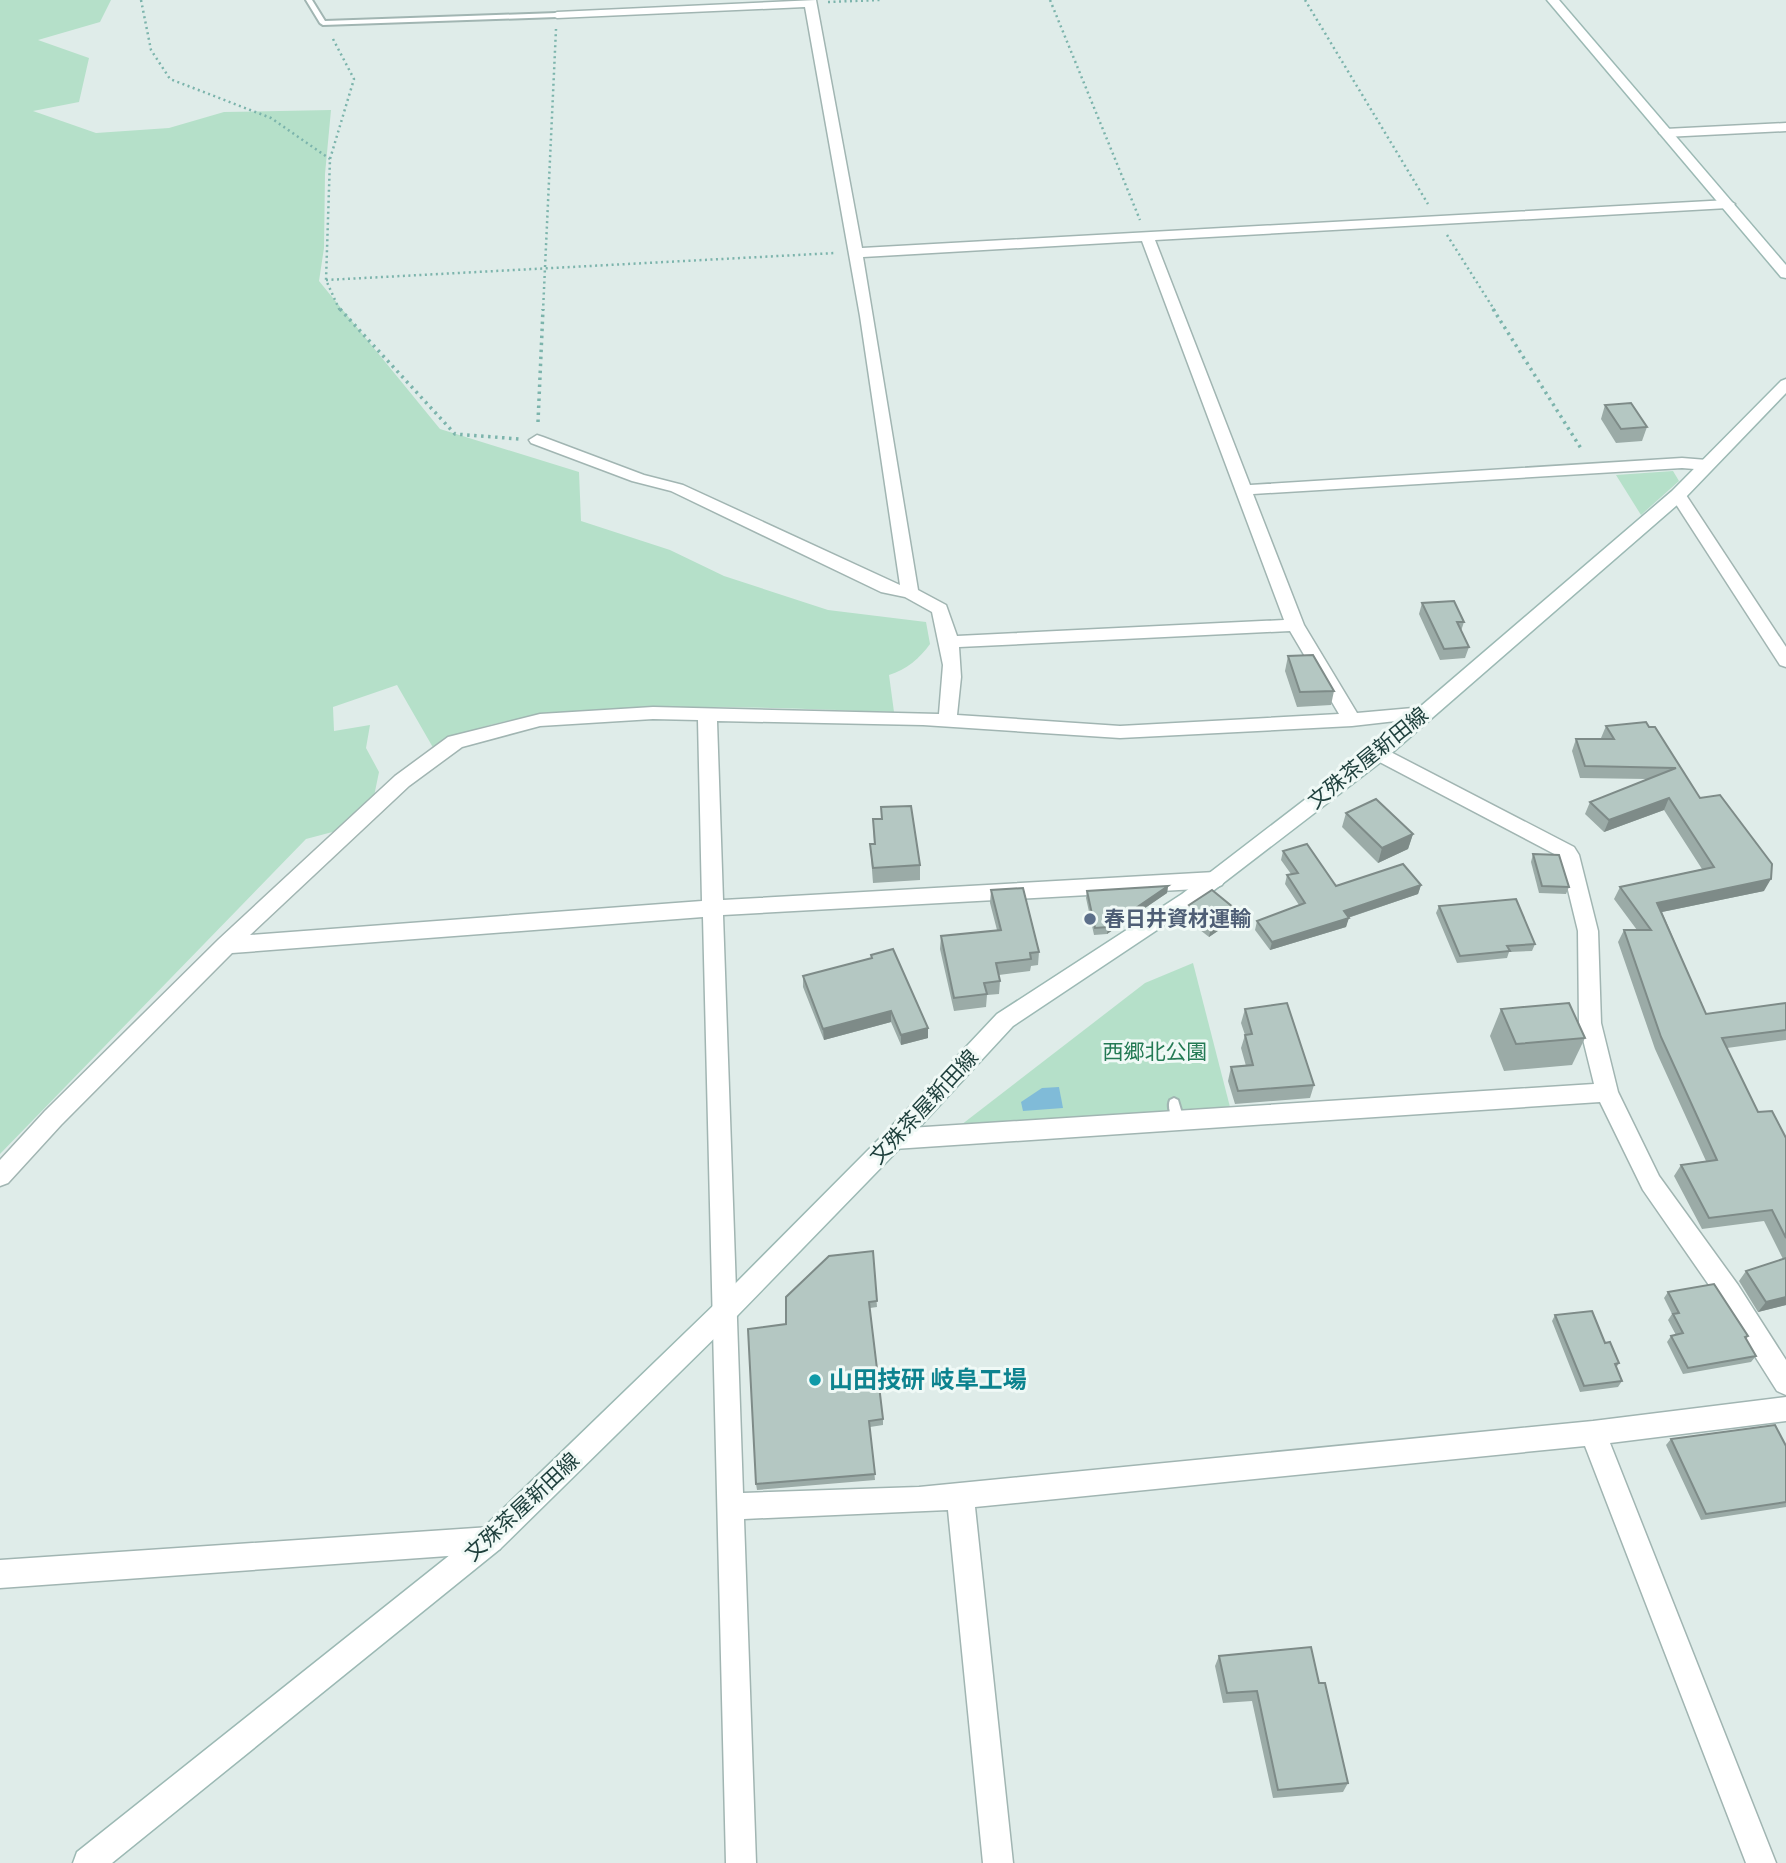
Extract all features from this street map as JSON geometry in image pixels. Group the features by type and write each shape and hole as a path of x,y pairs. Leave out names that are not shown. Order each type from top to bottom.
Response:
{"street":[{"path":"1553,0 1786,274"},
{"path":"557,15 811,1 867,316 910,593"},
{"path":"1665,133 1786,127"},
{"path":"854,253 1728,204"},
{"path":"1147,237 1295,625 1352,720"},
{"name":"文殊茶屋新田線","path":"88,1863 490,1540 726,1311 894,1139 1005,1020 1215,880 1379,753 1678,495 1786,384"},
{"path":"537,440 638,478 677,488 887,588 910,593 940,609 951,642 954,669 947,721"},
{"path":"1242,490 1682,463 1707,465"},
{"path":"1678,495 1786,661"},
{"path":"951,642 1295,625"},
{"path":"0,1176 52,1118 226,945 402,781 455,742 482,733 540,720 653,713 947,721 1120,732 1352,720 1424,713"},
{"path":"707,716 741,1863"},
{"path":"1379,753 1567,852 1572,860 1588,931 1590,1023 1607,1092 1651,1183 1729,1293 1786,1383"},
{"path":"226,945 714,908 1215,880"},
{"path":"894,1139 1086,1118 1176,1112 1607,1092"},
{"path":"730,1507 919,1500 1593,1433 1786,1409"},
{"path":"1593,1433 1761,1863"},
{"path":"960,1495 998,1863"},
{"path":"0,1574 490,1540"}],"lane":[{"path":"309,0 323,23 557,15"}],"path":[{"path":"141,0 151,50 170,79 271,118 330,159"},
{"path":"811,1 880,0"},
{"path":"1050,0 1147,237"},
{"path":"323,23 354,79 330,159 326,280 342,314 455,434 537,440 557,15"},
{"path":"326,280 854,253"}],"green space":[{"path":"0,0 111,0 100,22 38,40 89,58 79,102 33,111 96,133 169,128 224,112 331,110 325,174 324,248 319,281 440,429 579,472 581,521 670,550 724,576 828,610 926,622 930,644 912,663 889,675 894,712 724,707 584,711 521,718 469,731 435,751 397,685 333,707 334,731 370,725 366,748 379,772 372,806 340,830 306,839 0,1154"},
{"path":"1673,471 1679,481 1641,515 1616,475"},
{"name":"西郷北公園","path":"1193,963 1230,1107 961,1125 1145,983"}],"water":[{"path":"1059,1087 1063,1108 1023,1111 1021,1102 1042,1088"}],"building":[{"path":"1631,403 1647,427 1621,429 1605,405"},
{"path":"1454,601 1464,622 1457,622 1469,647 1444,649 1422,603"},
{"path":"1313,655 1334,691 1300,692 1288,656"},
{"path":"1646,722 1649,727 1655,727 1700,798 1720,795 1772,864 1771,879 1657,903 1706,1014 1786,1003 1786,1030 1722,1038 1758,1112 1772,1111 1786,1138 1786,1238 1772,1210 1709,1218 1681,1165 1717,1160 1661,1037 1624,930 1651,930 1620,887 1714,867 1669,798 1609,820 1590,802 1676,768 1585,766 1576,739 1614,739 1606,726"},
{"path":"1376,799 1413,834 1382,848 1346,813"},
{"path":"911,806 920,865 873,868 870,844 875,844 873,819 882,819 881,807"},
{"path":"1307,844 1336,886 1403,864 1421,885 1344,911 1349,918 1272,942 1257,921 1305,903 1287,875 1298,873 1283,851"},
{"path":"1533,854 1559,855 1569,887 1542,886"},
{"path":"1168,886 1108,927 1095,928 1087,891"},
{"path":"1023,888 1039,952 1030,953 1031,959 996,963 1000,981 984,983 987,994 954,998 941,936 1001,930 991,890"},
{"path":"1212,890 1234,908 1212,923 1189,905"},
{"path":"1516,899 1535,944 1507,946 1510,951 1460,956 1439,906"},
{"path":"893,949 928,1028 901,1035 891,1011 823,1029 803,976 872,958 871,955"},
{"path":"1287,1003 1314,1085 1238,1091 1231,1067 1253,1065 1245,1035 1252,1034 1245,1009"},
{"path":"1569,1003 1585,1038 1516,1044 1501,1009"},
{"name":"山田技研 岐阜工場","path":"873,1251 877,1301 869,1302 883,1419 869,1421 875,1474 756,1484 748,1329 786,1324 786,1297 829,1256"},
{"path":"1786,1258 1786,1297 1766,1302 1746,1271"},
{"path":"1714,1284 1748,1336 1745,1337 1756,1356 1688,1368 1671,1336 1683,1333 1673,1314 1679,1313 1668,1292"},
{"path":"1592,1311 1605,1343 1610,1342 1619,1363 1615,1364 1622,1381 1584,1386 1555,1315"},
{"path":"1775,1425 1786,1446 1786,1502 1706,1514 1671,1439"},
{"path":"1311,1647 1319,1683 1325,1683 1348,1783 1278,1790 1257,1691 1227,1693 1219,1656"}],"place":[{"name":"春日井資材運輸","path":"1090,919"},
{"name":"山田技研 岐阜工場","path":"815,1380"}]}
